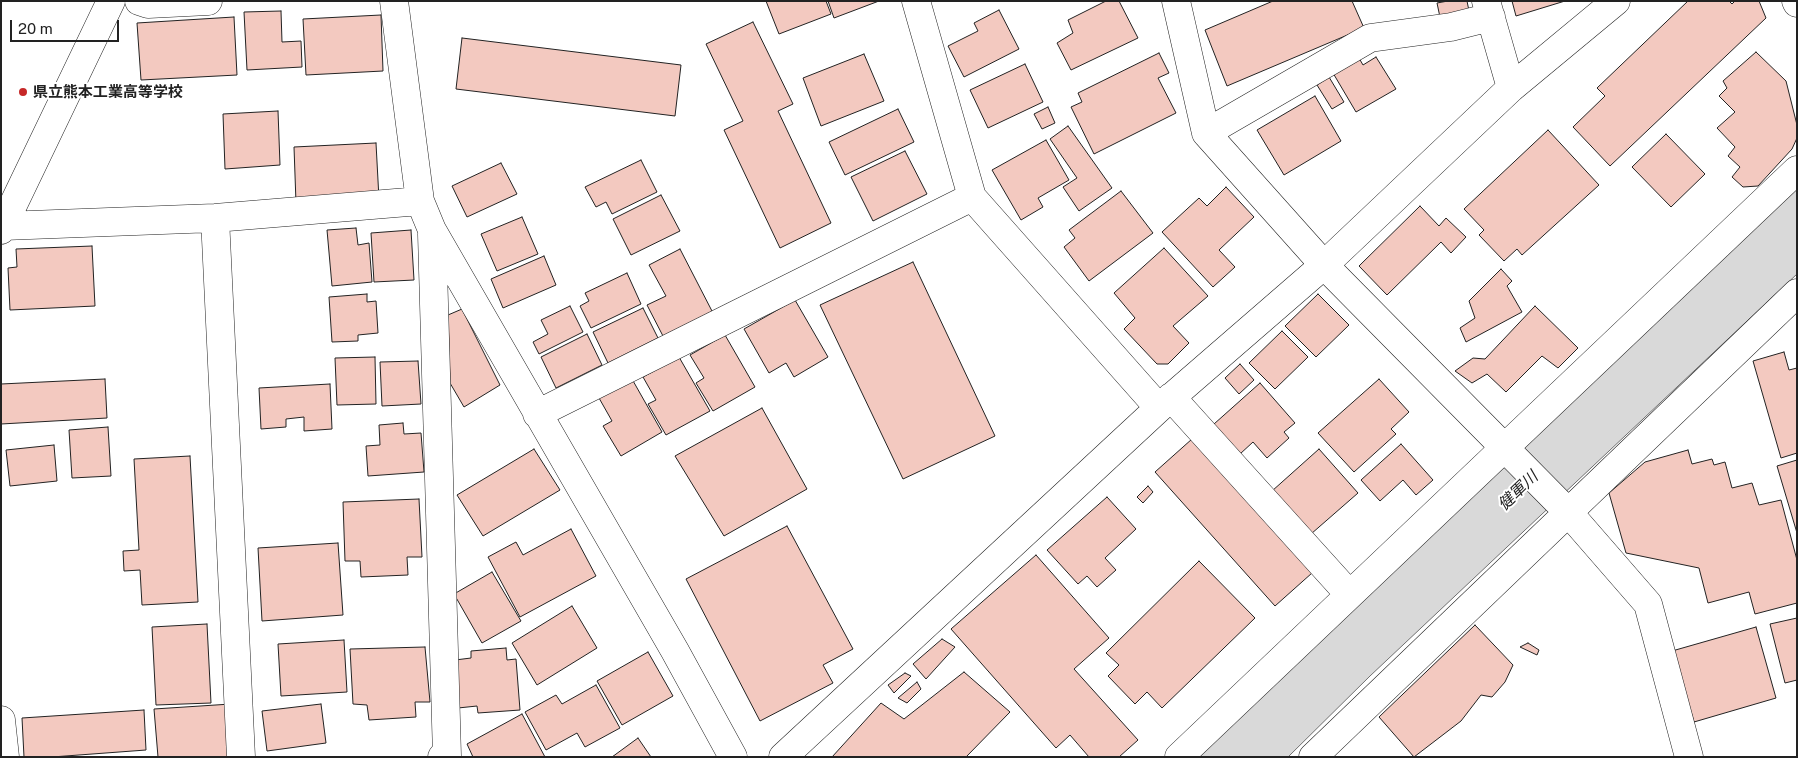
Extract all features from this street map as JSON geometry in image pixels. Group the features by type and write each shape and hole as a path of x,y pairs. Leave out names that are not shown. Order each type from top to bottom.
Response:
{"street":[{"path":"111,1 2,228 215,218 420,200"},
{"path":"139,1 148,4 208,1"},
{"path":"394,1 420,200 432,230 675,651 733,757"},
{"path":"916,1 972,197 1349,594"},
{"path":"1176,1 1206,133 1324,265 1568,512 1648,604 1689,757"},
{"path":"783,757 1165,402 1324,265 1511,88 1616,1"},
{"path":"1206,133 1370,38 1451,27 1489,9 1511,88"},
{"path":"1180,757 1349,594 1797,170"},
{"path":"537,414 972,197"},
{"path":"215,218 241,757"},
{"path":"432,230 448,757 442,757"},
{"path":"1313,757 1797,294"},
{"path":"1,720 5,757"}],"water":[{"name":"健軍川","path":"1797,181 1797,274 1370,676 1288,757 1194,757"}],"building":[{"path":"766,1 826,1 831,14 779,34"},
{"path":"828,1 879,1 834,18"},
{"path":"1106,1 1119,1 1138,38 1071,70 1057,43 1073,33 1068,20"},
{"path":"1273,1 1352,1 1364,28 1227,86 1205,30"},
{"path":"1467,1 1470,16 1441,22 1437,3"},
{"path":"1512,1 1565,1 1516,16"},
{"path":"1688,1 1729,1 1732,4 1735,1 1759,1 1766,18 1610,166 1573,127 1605,96 1597,88"},
{"path":"999,10 1019,49 964,77 948,46 978,31 974,23"},
{"path":"281,11 282,42 301,41 302,67 247,70 244,12"},
{"path":"381,15 383,71 306,75 303,19"},
{"path":"234,17 237,75 141,80 137,23"},
{"path":"753,22 793,104 778,111 831,223 780,248 724,130 743,121 706,44"},
{"path":"462,38 681,65 675,116 456,89"},
{"path":"1756,52 1786,81 1797,125 1797,138 1792,149 1758,186 1743,187 1732,177 1740,167 1728,156 1735,147 1717,128 1735,112 1719,96 1727,88 1723,81"},
{"path":"1159,53 1169,73 1158,78 1176,113 1094,154 1071,107 1082,102 1078,93"},
{"path":"864,54 884,101 821,126 803,78"},
{"path":"1376,57 1396,89 1356,112 1333,73 1359,58 1363,65"},
{"path":"1025,64 1043,102 988,128 970,90"},
{"path":"1329,77 1344,102 1332,109 1317,85"},
{"path":"1315,96 1341,141 1284,175 1257,130"},
{"path":"1048,107 1055,123 1042,129 1034,114"},
{"path":"898,109 914,142 845,175 829,142"},
{"path":"278,111 280,165 225,169 223,114"},
{"path":"1068,126 1112,188 1079,211 1063,187 1077,178 1050,139"},
{"path":"1548,130 1599,185 1522,255 1517,249 1504,261 1479,235 1484,230 1464,209"},
{"path":"1666,134 1705,174 1671,207 1632,167"},
{"path":"1046,140 1069,180 1038,198 1043,207 1021,220 992,170"},
{"path":"376,143 379,199 296,203 294,147"},
{"path":"905,151 927,194 873,221 851,177"},
{"path":"641,160 657,192 612,214 606,202 596,207 585,187"},
{"path":"501,163 517,194 467,217 452,186"},
{"path":"1226,187 1254,217 1219,250 1235,267 1213,287 1162,232 1199,198 1207,206"},
{"path":"1121,191 1153,233 1089,281 1064,247 1075,238 1069,230"},
{"path":"661,195 680,231 631,255 613,219"},
{"path":"1420,206 1439,226 1446,218 1466,237 1451,253 1441,242 1387,295 1359,266"},
{"path":"522,217 538,254 497,271 481,234"},
{"path":"356,228 358,245 369,243 372,282 332,286 327,230"},
{"path":"411,230 414,280 374,282 371,233"},
{"path":"92,246 95,306 10,310 8,268 17,267 16,249"},
{"path":"1164,248 1208,296 1173,326 1189,343 1168,364 1157,364 1124,329 1135,318 1114,293"},
{"path":"680,249 713,313 664,338 647,305 666,296 649,265"},
{"path":"544,256 556,285 503,308 491,279"},
{"path":"913,262 995,436 903,479 820,305"},
{"path":"1501,269 1512,281 1507,286 1522,312 1466,342 1460,328 1475,318 1469,301"},
{"path":"627,273 641,304 591,328 580,306 589,301 585,293"},
{"path":"367,294 367,302 376,301 378,333 358,335 358,341 332,342 329,297"},
{"path":"1318,294 1349,325 1316,357 1285,326"},
{"path":"795,300 828,357 794,377 786,363 769,373 744,329"},
{"path":"570,306 583,332 539,354 533,342 548,334 541,320"},
{"path":"1535,306 1578,348 1558,368 1542,356 1506,392 1487,374 1472,383 1455,371 1473,358 1485,359"},
{"path":"643,308 658,338 608,363 593,332"},
{"path":"462,309 500,385 464,407 450,383 448,315"},
{"path":"1282,331 1308,357 1275,389 1249,363"},
{"path":"587,334 602,365 556,388 541,357"},
{"path":"725,335 755,387 713,411 696,383 704,378 690,355"},
{"path":"1784,352 1789,370 1797,368 1797,453 1781,458 1753,361"},
{"path":"375,357 376,404 337,405 335,358"},
{"path":"679,357 710,411 666,435 648,404 656,400 643,377"},
{"path":"418,361 421,404 382,406 380,362"},
{"path":"1240,364 1254,380 1239,394 1225,378"},
{"path":"105,379 107,418 1,424 1,384"},
{"path":"632,379 662,432 621,456 603,426 612,421 599,398"},
{"path":"1379,379 1409,412 1391,429 1396,434 1354,472 1318,433"},
{"path":"1260,383 1295,423 1284,432 1289,438 1267,458 1253,442 1240,454 1214,424"},
{"path":"330,384 332,429 304,431 304,417 286,419 286,427 261,429 259,388"},
{"path":"762,408 807,489 724,536 675,456"},
{"path":"403,423 404,434 421,433 424,472 368,476 366,446 380,445 379,425"},
{"path":"108,427 111,476 72,478 69,430"},
{"path":"1192,439 1312,573 1275,606 1155,472"},
{"path":"1401,444 1433,480 1416,495 1403,480 1380,501 1361,480"},
{"path":"54,445 57,481 10,486 6,450"},
{"path":"534,449 560,490 483,536 457,495"},
{"path":"1319,449 1358,493 1311,534 1272,491"},
{"path":"1688,450 1692,464 1712,459 1714,465 1725,462 1732,488 1752,483 1759,505 1781,500 1797,560 1797,603 1755,614 1749,592 1708,603 1699,568 1626,553 1609,493 1645,462"},
{"path":"190,456 198,602 142,605 140,570 124,571 123,551 139,550 134,459"},
{"path":"1797,460 1797,533 1777,466"},
{"path":"1148,486 1153,492 1143,503 1137,497"},
{"path":"1107,497 1136,529 1105,558 1116,570 1097,587 1087,576 1078,584 1047,550"},
{"path":"419,499 422,557 407,557 408,575 361,577 360,561 345,561 343,502"},
{"path":"787,526 853,649 823,665 833,683 760,721 686,579"},
{"path":"571,529 596,576 520,617 488,557 516,542 523,555"},
{"path":"338,543 343,615 262,621 258,548"},
{"path":"1036,555 1109,638 1074,669 1138,740 1119,757 1089,757 1070,735 1056,748 951,629"},
{"path":"1199,561 1255,618 1162,708 1147,692 1135,704 1108,676 1119,665 1106,653"},
{"path":"492,572 521,621 482,643 454,594"},
{"path":"572,606 597,648 537,685 512,643"},
{"path":"1797,618 1797,680 1785,683 1770,624"},
{"path":"207,624 211,703 156,705 152,627"},
{"path":"1475,625 1513,665 1505,682 1492,697 1481,695 1461,721 1414,757 1379,717"},
{"path":"1756,627 1776,698 1694,722 1672,651"},
{"path":"942,639 955,647 926,679 913,664"},
{"path":"344,640 347,692 281,696 278,644"},
{"path":"1528,643 1539,650 1537,655 1520,647"},
{"path":"425,647 430,702 415,702 416,717 369,720 367,705 353,704 350,649"},
{"path":"506,648 507,660 516,659 520,710 478,713 477,706 458,708 455,660 471,658 471,651"},
{"path":"648,652 673,696 622,725 597,681"},
{"path":"964,672 1010,712 966,757 832,757 881,703 904,719"},
{"path":"905,673 911,676 894,693 888,685"},
{"path":"917,682 921,689 907,703 898,698"},
{"path":"596,685 620,728 585,747 577,733 546,750 525,712 556,695 562,704"},
{"path":"231,704 234,757 158,757 154,709"},
{"path":"321,704 326,743 267,751 262,711"},
{"path":"144,710 146,750 52,757 24,757 22,718"},
{"path":"522,714 545,757 473,757 467,744"},
{"path":"638,738 651,757 612,757"}],"place":[{"name":"県立熊本工業高等学校","path":"23,92"}]}
